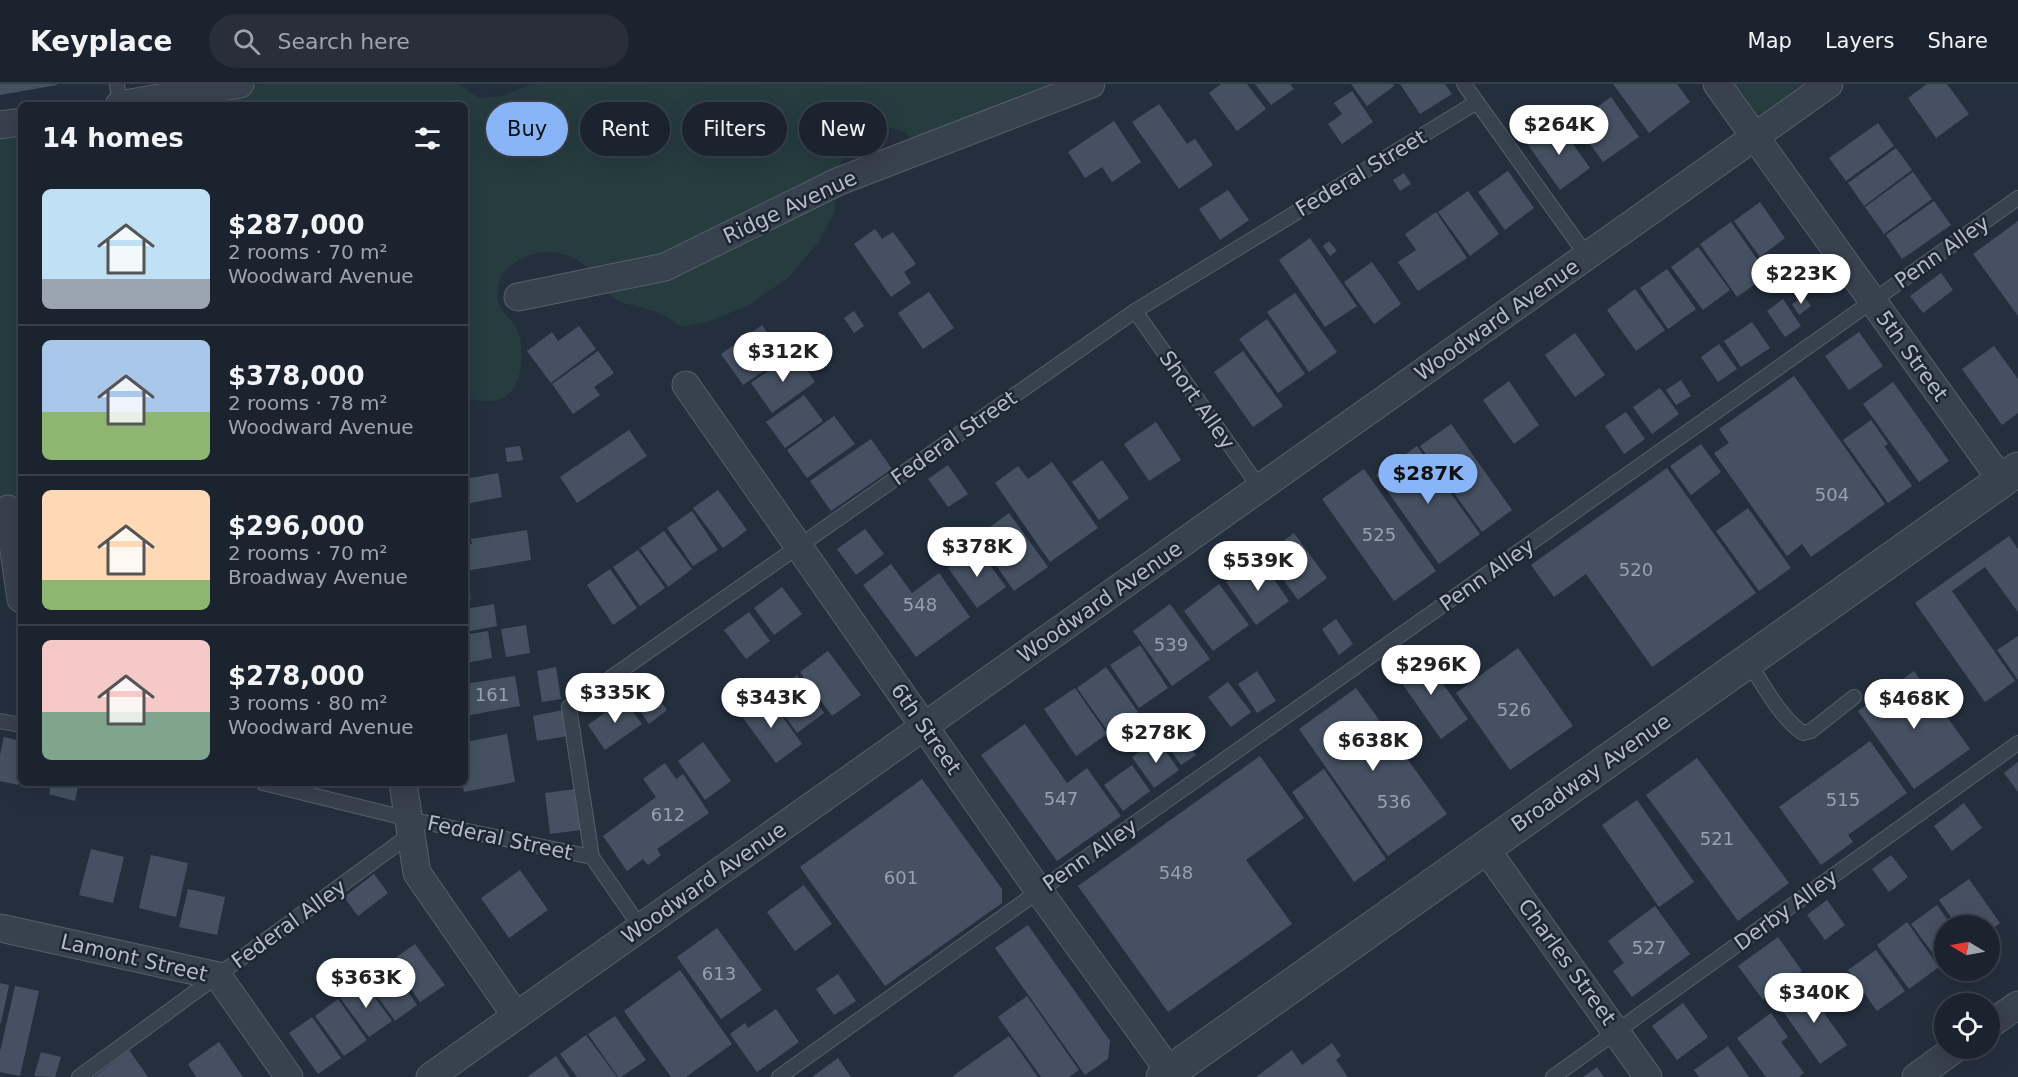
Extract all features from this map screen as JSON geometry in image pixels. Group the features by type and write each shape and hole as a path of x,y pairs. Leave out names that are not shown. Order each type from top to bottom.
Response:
{"street":[{"path":"137,102 240,84"},
{"name":"Ridge Avenue","path":"518,297 664,267 837,182 1091,84"},
{"name":"5th Street","path":"1717,84 1873,302 2010,475"},
{"name":"Woodward Avenue","path":"430,1077 1829,84"},
{"path":"0,125 18,122"},
{"name":"6th Street","path":"686,385 1166,1075"},
{"name":"Broadway Avenue","path":"1166,1075 2010,475"},
{"path":"8,509 18,578"},
{"path":"403,786 417,873 516,1016"},
{"name":"Charles Street","path":"1485,848 1648,1077"},
{"name":"Lamont Street","path":"0,928 218,976 289,1077"},
{"path":"2000,1017 2018,1005"},
{"path":"1917,1077 1941,1059"}],"lane":[{"path":"117,84 120,102"},
{"path":"1464,84 1587,256"},
{"name":"Federal Street","path":"641,928 592,857 569,707 1135,311 1477,102"},
{"name":"Penn Alley","path":"779,1077 2018,198"},
{"name":"Short Alley","path":"1135,311 1260,488"},
{"path":"1748,661 1769,695 1796,728 1803,733 1811,731 1854,697"},
{"path":"0,721 18,724"},
{"name":"Derby Alley","path":"1553,1077 2018,743"},
{"name":"Federal Street","path":"273,786 410,826 592,857"},
{"name":"Federal Alley","path":"79,1077 218,976 410,826"}],"green space":[{"path":"263,84 458,84 479,98 503,96 531,84 1085,84 922,147 904,132 887,127 887,102 799,102 799,156 844,156 838,175 835,211 819,242 789,277 749,305 710,321 682,327 658,312 614,298 588,268 570,256 549,252 518,260 503,273 498,286 498,295 501,309 515,326 520,338 522,354 519,374 511,392 496,400 487,401 468,398 468,102 160,102"},
{"path":"1721,84 1810,84 1752,126"},
{"path":"18,127 18,528 0,524 0,130"}],"building":[{"path":"0,84 57,84 57,85 0,95"},
{"path":"1221,84 1247,84 1266,109 1237,131 1209,93"},
{"path":"1255,84 1290,84 1294,89 1271,105"},
{"path":"1351,84 1393,84 1394,86 1367,106"},
{"path":"1400,84 1445,84 1452,94 1420,114"},
{"path":"1613,84 1677,84 1690,102 1649,133"},
{"path":"1927,84 1947,84 1969,114 1936,138 1908,98"},
{"path":"1352,91 1373,122 1342,144 1328,124 1342,114 1334,103"},
{"path":"1611,97 1639,137 1603,162 1575,123"},
{"path":"1159,104 1187,144 1195,139 1213,165 1179,189 1132,122"},
{"path":"1114,121 1141,162 1112,182 1102,167 1085,178 1068,152"},
{"path":"1558,123 1590,168 1560,190 1528,145"},
{"path":"1878,123 1894,146 1846,181 1829,158"},
{"path":"1896,148 1912,170 1864,206 1848,183"},
{"path":"1508,171 1534,208 1505,230 1478,192"},
{"path":"1913,172 1932,199 1884,234 1865,207"},
{"path":"1404,173 1411,184 1400,191 1393,180"},
{"path":"1228,190 1249,220 1220,240 1199,209"},
{"path":"1468,191 1499,234 1470,256 1438,212"},
{"path":"1934,201 1951,225 1902,259 1886,235"},
{"path":"1760,202 1785,238 1760,257 1734,221"},
{"path":"1436,212 1467,258 1418,291 1398,262 1416,250 1405,234"},
{"path":"2018,221 2018,316 1973,254"},
{"path":"1731,222 1768,275 1737,297 1700,244"},
{"path":"875,229 882,239 893,232 916,264 904,272 911,283 891,297 854,244"},
{"path":"1310,238 1357,306 1325,327 1279,260"},
{"path":"1329,241 1337,251 1330,256 1323,246"},
{"path":"1698,247 1730,290 1703,310 1671,267"},
{"path":"1372,262 1401,304 1374,324 1344,282"},
{"path":"1667,269 1696,309 1668,329 1640,288"},
{"path":"1941,273 1953,290 1923,313 1910,296"},
{"path":"1635,289 1665,330 1636,351 1607,310"},
{"path":"929,292 954,328 923,349 898,313"},
{"path":"1295,293 1337,352 1309,372 1267,312"},
{"path":"1804,296 1811,306 1799,315 1792,304"},
{"path":"1783,299 1801,326 1785,337 1767,311"},
{"path":"854,311 864,326 854,333 844,318"},
{"path":"1267,319 1305,374 1278,393 1239,339"},
{"path":"1752,322 1770,348 1741,367 1724,341"},
{"path":"762,325 784,357 743,385 721,354"},
{"path":"579,326 596,349 551,383 527,351 552,332 558,341"},
{"path":"1859,332 1883,366 1849,390 1825,356"},
{"path":"1575,333 1605,375 1575,397 1545,355"},
{"path":"1719,344 1737,369 1718,382 1701,357"},
{"path":"1994,346 2018,379 2018,413 2002,425 1962,369"},
{"path":"598,351 614,373 594,387 600,395 573,414 552,384"},
{"path":"1243,351 1283,406 1253,427 1214,372"},
{"path":"795,352 815,382 772,413 751,383"},
{"path":"1794,376 1885,504 1811,557 1802,544 1787,556 1714,453 1729,443 1719,429"},
{"path":"1681,380 1691,396 1676,405 1666,390"},
{"path":"1509,381 1539,425 1514,444 1483,400"},
{"path":"1893,382 1949,461 1919,482 1863,404"},
{"path":"1660,388 1679,414 1652,434 1633,407"},
{"path":"804,395 823,421 785,448 766,422"},
{"path":"1626,412 1645,439 1624,454 1605,426"},
{"path":"834,416 855,444 807,478 787,450"},
{"path":"1871,420 1888,444 1884,446 1912,486 1888,503 1843,440"},
{"path":"1156,422 1181,460 1149,481 1124,444"},
{"path":"1451,424 1512,510 1482,532 1420,446"},
{"path":"629,430 647,456 577,503 560,477"},
{"path":"871,439 892,469 831,511 810,481"},
{"path":"1701,444 1721,472 1691,495 1670,466"},
{"path":"520,446 523,460 507,462 505,448"},
{"path":"1417,446 1480,534 1439,564 1376,475"},
{"path":"1102,460 1129,498 1099,520 1072,482"},
{"path":"1052,462 1098,528 1050,562 995,483 1018,466 1028,479"},
{"path":"948,465 968,494 948,507 928,479"},
{"path":"1667,468 1756,593 1652,667 1586,574 1554,597 1531,565"},
{"path":"1364,469 1436,571 1394,601 1322,499"},
{"path":"498,473 502,497 468,503 468,478"},
{"path":"718,490 747,530 723,548 693,508"},
{"path":"1748,508 1791,568 1759,591 1716,531"},
{"path":"692,511 718,550 693,566 667,528"},
{"path":"1009,513 1048,567 1014,591 976,537"},
{"path":"865,529 884,554 856,575 837,549"},
{"path":"527,530 531,560 468,570 468,545 472,544 471,539"},
{"path":"664,531 692,569 668,587 640,548"},
{"path":"1294,533 1327,578 1298,600 1265,555"},
{"path":"2009,536 2018,549 2018,612 1985,567 1952,591 2015,681 1985,702 1915,603"},
{"path":"977,547 1006,587 977,608 948,568"},
{"path":"638,550 665,588 640,606 613,567"},
{"path":"1260,559 1289,601 1256,625 1226,582"},
{"path":"891,564 912,593 939,573 970,617 916,657 863,585"},
{"path":"610,569 637,608 613,625 587,585"},
{"path":"468,582 471,599 468,600"},
{"path":"1219,584 1249,625 1213,651 1184,611"},
{"path":"782,587 802,614 774,635 754,608"},
{"path":"494,604 497,626 468,631 468,608"},
{"path":"1170,604 1210,659 1172,686 1133,631"},
{"path":"749,612 770,641 746,659 724,630"},
{"path":"1336,619 1353,644 1339,655 1322,629"},
{"path":"526,625 530,653 506,657 501,629"},
{"path":"488,631 492,658 468,662 468,634"},
{"path":"2018,636 2018,680 1997,650"},
{"path":"1140,645 1168,688 1139,708 1110,665"},
{"path":"1518,648 1573,726 1510,770 1456,693"},
{"path":"828,651 861,695 832,716 800,672"},
{"path":"1421,653 1468,719 1441,739 1394,672"},
{"path":"556,667 561,699 542,702 537,671"},
{"path":"1106,667 1138,712 1109,733 1077,688"},
{"path":"1257,671 1276,701 1257,713 1238,684"},
{"path":"1914,671 1970,749 1914,789 1858,711"},
{"path":"797,675 824,713 797,733 770,695"},
{"path":"515,676 520,706 468,715 468,684"},
{"path":"1228,682 1251,712 1231,727 1208,697"},
{"path":"648,684 667,710 649,724 630,697"},
{"path":"1075,688 1107,734 1076,756 1044,709"},
{"path":"1356,688 1447,814 1388,856 1299,729"},
{"path":"767,695 802,744 776,763 740,714"},
{"path":"624,699 642,724 605,750 588,725"},
{"path":"563,710 568,736 537,741 533,716"},
{"path":"1025,724 1067,783 1087,768 1121,816 1057,861 981,755"},
{"path":"1179,731 1196,755 1181,765 1164,741"},
{"path":"507,734 515,782 464,792 463,786 468,786 468,741"},
{"path":"4,737 18,740 18,785 0,781 0,755"},
{"path":"1157,739 1179,770 1154,788 1132,757"},
{"path":"1870,741 1907,793 1848,835 1853,842 1821,865 1779,807"},
{"path":"703,742 731,781 705,800 678,761"},
{"path":"1260,756 1304,818 1246,860 1292,924 1168,1012 1078,886"},
{"path":"1697,758 1789,883 1738,921 1646,795"},
{"path":"2018,762 2018,792 2004,773"},
{"path":"665,763 676,779 683,774 709,813 657,849 661,855 648,865 643,859 627,871 603,836 656,797 643,779"},
{"path":"1132,765 1150,791 1123,811 1104,785"},
{"path":"1324,769 1386,859 1354,882 1292,792"},
{"path":"922,779 1002,889 1002,903 885,986 800,867"},
{"path":"50,786 78,786 75,801 49,794"},
{"path":"576,789 581,830 550,834 545,793"},
{"path":"1637,800 1694,882 1659,907 1602,825"},
{"path":"1964,803 1982,828 1952,851 1934,826"},
{"path":"91,849 124,857 113,903 79,895"},
{"path":"151,855 188,863 176,917 139,908"},
{"path":"1891,855 1908,877 1889,892 1872,869"},
{"path":"520,870 548,910 509,938 481,898"},
{"path":"374,874 388,893 358,916 344,897"},
{"path":"1969,879 1994,915 1949,915 1939,900"},
{"path":"804,885 832,924 795,951 767,912"},
{"path":"188,889 225,897 217,935 179,927"},
{"path":"1827,900 1845,925 1825,940 1807,915"},
{"path":"1937,905 1944,915 1934,915 1934,955 1911,924"},
{"path":"1655,906 1690,954 1632,997 1613,971 1624,963 1608,941"},
{"path":"1907,922 1934,960 1934,971 1909,989 1877,945"},
{"path":"1028,925 1110,1041 1108,1059 1085,1075 995,948"},
{"path":"717,928 762,990 721,1019 677,957"},
{"path":"1778,937 1802,971 1763,1000 1738,966"},
{"path":"415,944 445,985 420,1002 391,961"},
{"path":"1876,950 1905,991 1877,1011 1848,970"},
{"path":"388,963 417,1005 395,1021 365,979"},
{"path":"680,970 732,1044 686,1077 671,1077 624,1011"},
{"path":"838,974 856,1001 834,1015 816,989"},
{"path":"363,981 392,1021 369,1037 340,998"},
{"path":"0,983 9,985 1,1023 0,1023"},
{"path":"1813,984 1830,1008 1824,1013 1847,1045 1820,1064 1780,1007"},
{"path":"15,986 39,991 20,1076 0,1072 0,1052"},
{"path":"1027,996 1079,1070 1069,1077 1041,1077 998,1017"},
{"path":"338,999 367,1040 344,1056 315,1016"},
{"path":"1683,1003 1708,1037 1677,1060 1652,1026"},
{"path":"776,1009 799,1042 757,1072 730,1034 745,1023 748,1028"},
{"path":"1771,1013 1788,1037 1781,1042 1804,1073 1799,1077 1766,1077 1737,1038"},
{"path":"615,1016 646,1060 621,1077 618,1077 588,1034"},
{"path":"312,1017 341,1058 318,1074 289,1033"},
{"path":"586,1035 617,1077 577,1077 560,1054"},
{"path":"1009,1036 1038,1077 952,1077 957,1073"},
{"path":"219,1042 243,1077 196,1077 188,1064"},
{"path":"1332,1043 1341,1056 1336,1060 1348,1077 1256,1077 1292,1050 1302,1065"},
{"path":"1728,1046 1749,1077 1699,1077 1694,1070"},
{"path":"129,1050 148,1077 94,1077"},
{"path":"41,1052 61,1057 55,1077 34,1076"},
{"path":"556,1056 570,1077 527,1077"},
{"path":"838,1058 851,1077 812,1077"},
{"path":"1597,1067 1604,1077 1583,1077"}]}
